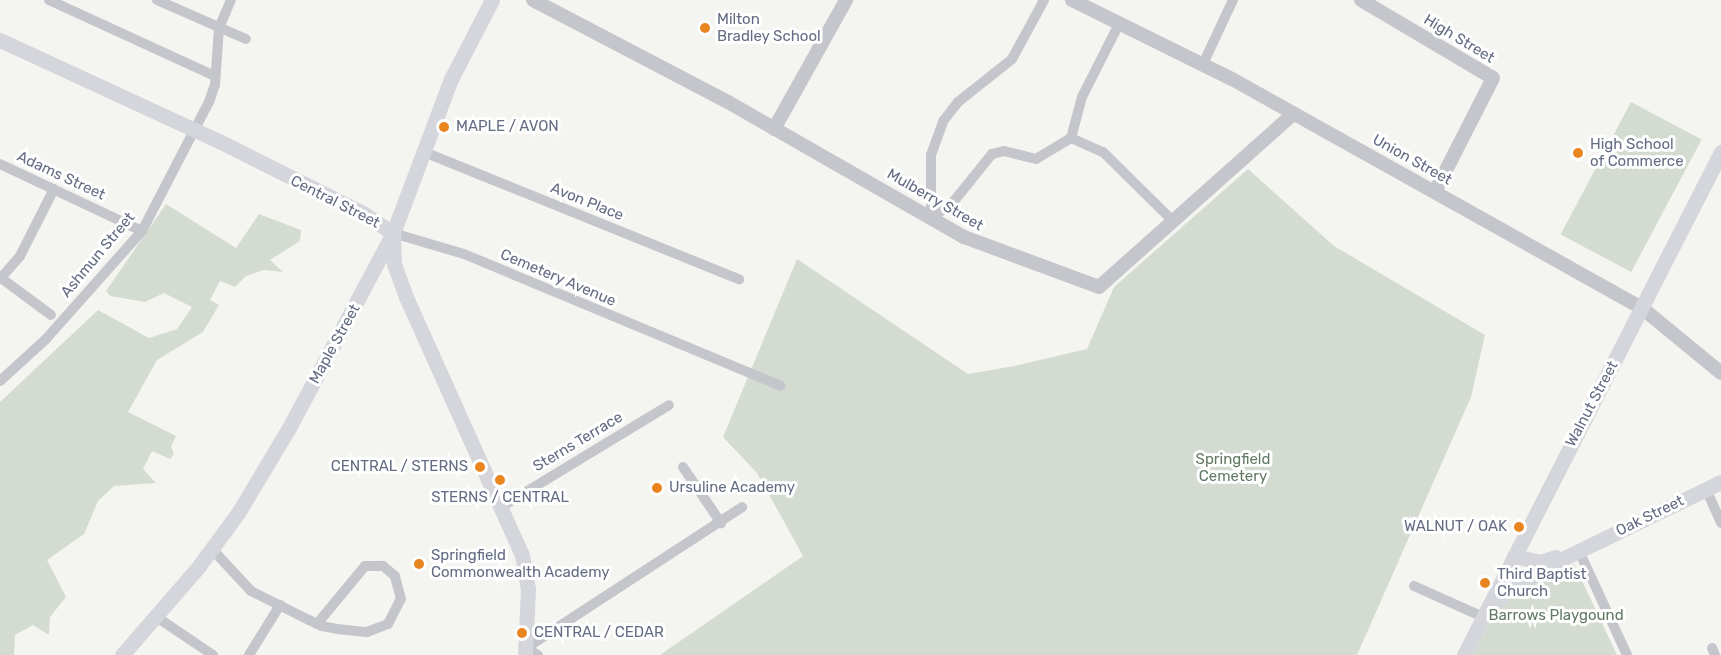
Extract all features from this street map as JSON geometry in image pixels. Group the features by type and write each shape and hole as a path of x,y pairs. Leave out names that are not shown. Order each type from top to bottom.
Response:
{"main road":[{"name":"Maple Street","path":"122,655 212,549 238,513 290,426 393,233 454,72 492,0"},
{"name":"Central Street","path":"0,40 196,131 363,213 393,233 394,264 406,297 503,506 525,566 530,653"},
{"name":"Walnut Street","path":"1464,655 1721,153"},
{"name":"Oak Street","path":"1484,617 1508,591 1579,551 1721,482"},
{"name":"Oak Street","path":"1514,556 1540,562 1579,551"}],"street":[{"path":"49,0 215,76"},
{"path":"157,0 246,39"},
{"name":"Ashmun Street","path":"0,381 46,339 142,231 196,131 209,102 215,76 219,28 231,0"},
{"name":"Mulberry Street","path":"533,0 774,129 983,246 1099,287 1293,114"},
{"path":"774,129 846,0"},
{"path":"931,217 932,155 944,120 958,102 1015,55 1044,0"},
{"name":"Union Street","path":"1072,0 1203,64 1642,308 1721,373"},
{"path":"1203,64 1233,0"},
{"name":"High Street","path":"1361,0 1493,78 1436,192"},
{"path":"931,217 950,206 992,154 1004,151 1036,159 1071,138 1082,97 1120,22"},
{"path":"1071,138 1103,152 1174,222"},
{"name":"Avon Place","path":"424,152 739,279"},
{"name":"Adams Street","path":"0,164 142,231"},
{"path":"51,315 1,278 20,256 54,189"},
{"name":"Cemetery Avenue","path":"393,233 464,254 781,386"},
{"name":"Sterns Terrace","path":"503,506 669,405"},
{"path":"683,467 721,523"},
{"path":"1706,489 1721,523"},
{"path":"530,653 742,507"},
{"path":"212,549 244,586 317,624 360,632 383,627 400,604 395,576 383,566 365,566 317,624"},
{"path":"1579,551 1627,655"},
{"path":"1414,586 1484,617"},
{"path":"249,655 280,605"},
{"path":"155,616 213,655"}],"green space":[{"path":"1631,102 1702,140 1631,272 1561,234"},
{"name":"Springfield Cemetery","path":"1248,169 1334,246 1485,335 1471,397 1357,655 660,655 803,556 757,473 723,437 797,259 968,374 1014,366 1087,349 1114,287"},
{"path":"166,204 236,248 259,214 301,230 300,241 270,260 283,272 264,270 246,276 235,287 220,281 210,300 219,305 203,332 157,360 128,412 176,436 171,447 174,454 170,459 152,451 143,469 156,483 114,486 98,501 84,534 47,560 66,597 50,617 49,635 33,625 15,635 14,655 0,655 0,402 98,310 149,338 177,329 192,307 164,293 145,302 110,296 106,291"},
{"name":"Barrows Playgound","path":"1574,564 1617,655 1473,655 1498,607 1511,595"}],"place":[{"name":"Milton Bradley School","path":"705,28"},
{"name":"MAPLE / AVON","path":"444,127"},
{"name":"High School of Commerce","path":"1578,153"},
{"name":"CENTRAL / STERNS","path":"480,467"},
{"name":"STERNS / CENTRAL","path":"500,480"},
{"name":"Ursuline Academy","path":"657,488"},
{"name":"WALNUT / OAK","path":"1519,527"},
{"name":"Springfield Commonwealth Academy","path":"419,564"},
{"name":"Third Baptist Church","path":"1485,583"},
{"name":"CENTRAL / CEDAR","path":"522,633"}]}
